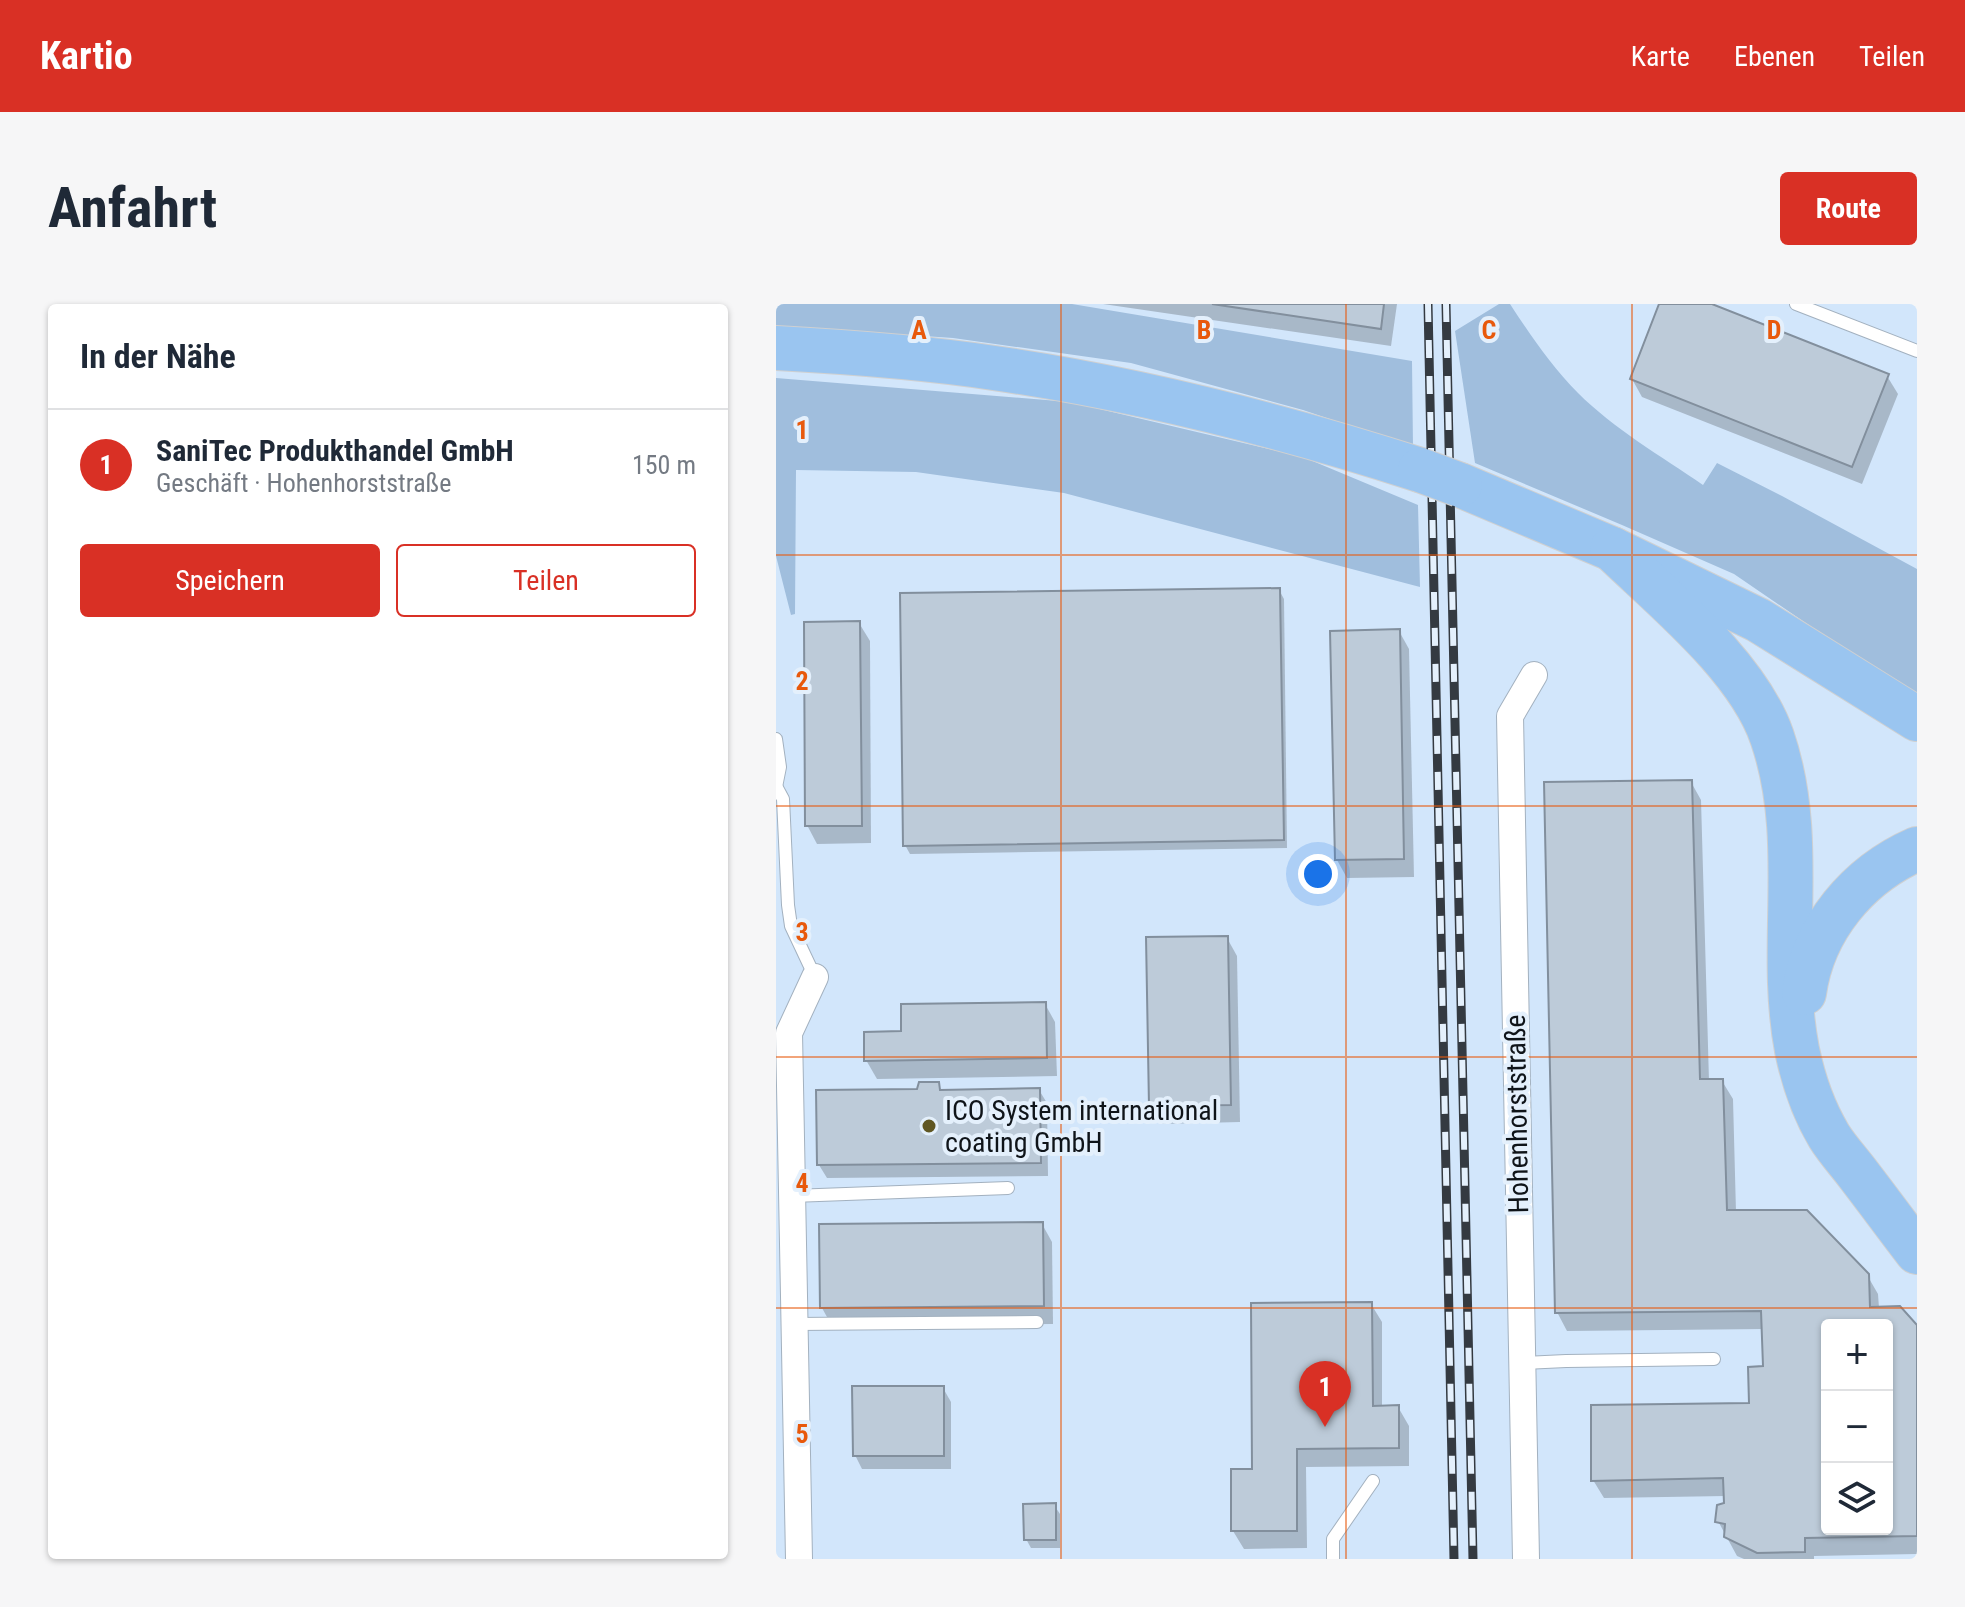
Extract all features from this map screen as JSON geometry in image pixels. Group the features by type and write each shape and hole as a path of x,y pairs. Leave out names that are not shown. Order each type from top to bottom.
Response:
{"highway":[{"path":"776,348 930,360 1065,380 1222,413 1332,442 1420,470 1612,549 1758,620 1917,719"},
{"path":"1612,549 1722,656 1753,699 1772,735 1790,821 1791,993 1797,1051 1811,1096 1828,1135 1917,1252"},
{"path":"1797,1051 1806,976 1833,917 1854,890 1881,868 1917,849"}],"street":[{"name":"Hohenhorststraße","path":"1526,1559 1510,716 1534,675"},
{"path":"799,1559 789,1033 815,977"}],"lane":[{"path":"1796,304 1917,351"},
{"path":"776,739 780,767 776,786 783,799 782,892 791,926 815,977"},
{"path":"792,1196 1008,1188"},
{"path":"795,1324 1037,1322"},
{"path":"1522,1363 1714,1359"},
{"path":"1333,1559 1333,1539 1373,1481"}],"shaded area":[{"path":"776,304 1917,304 1917,1559 776,1559"},
{"path":"776,304 1072,304 1412,361 1413,447 1303,410 1131,363 953,338 776,326"},
{"path":"1499,304 1510,304 1550,361 1592,406 1638,442 1703,485 1717,463 1917,569 1917,699 1734,574 1475,463 1455,331"},
{"path":"776,378 1070,402 1303,457 1418,505 1420,587 1064,493 916,472 796,470 795,614 791,615 776,556"}],"building":[{"path":"1212,304 1384,304 1381,329"},
{"path":"1659,304 1712,304 1889,374 1852,467 1630,379"},
{"path":"1280,588 1284,840 903,846 900,593"},
{"path":"860,621 862,826 805,826 804,622"},
{"path":"1400,629 1404,859 1335,860 1330,631"},
{"path":"1692,780 1700,1079 1723,1079 1727,1210 1807,1210 1869,1274 1870,1307 1900,1306 1917,1325 1917,1536 1805,1538 1805,1552 1757,1553 1724,1537 1725,1524 1715,1522 1717,1505 1724,1503 1723,1478 1591,1481 1591,1405 1749,1403 1748,1367 1763,1366 1761,1311 1555,1313 1544,782"},
{"path":"1228,936 1231,1105 1149,1106 1146,937"},
{"path":"1046,1002 1047,1058 864,1061 864,1032 901,1031 901,1004"},
{"name":"ICO System international coating GmbH","path":"919,1082 939,1082 940,1090 1040,1088 1041,1163 817,1165 816,1090 917,1089"},
{"path":"1043,1222 1044,1306 820,1308 819,1224"},
{"path":"1372,1302 1373,1406 1399,1405 1399,1448 1297,1449 1297,1531 1231,1531 1231,1469 1252,1469 1251,1303"},
{"path":"852,1386 944,1386 944,1456 853,1456"},
{"path":"1056,1503 1056,1540 1024,1540 1023,1504"}],"railway":[{"path":"1428,304 1454,1559"},
{"path":"1446,304 1473,1559"}],"place":[{"name":"ICO System international coating GmbH","path":"929,1126"},
{"name":"SaniTec Produkthandel GmbH","path":"1325,1427"}]}
